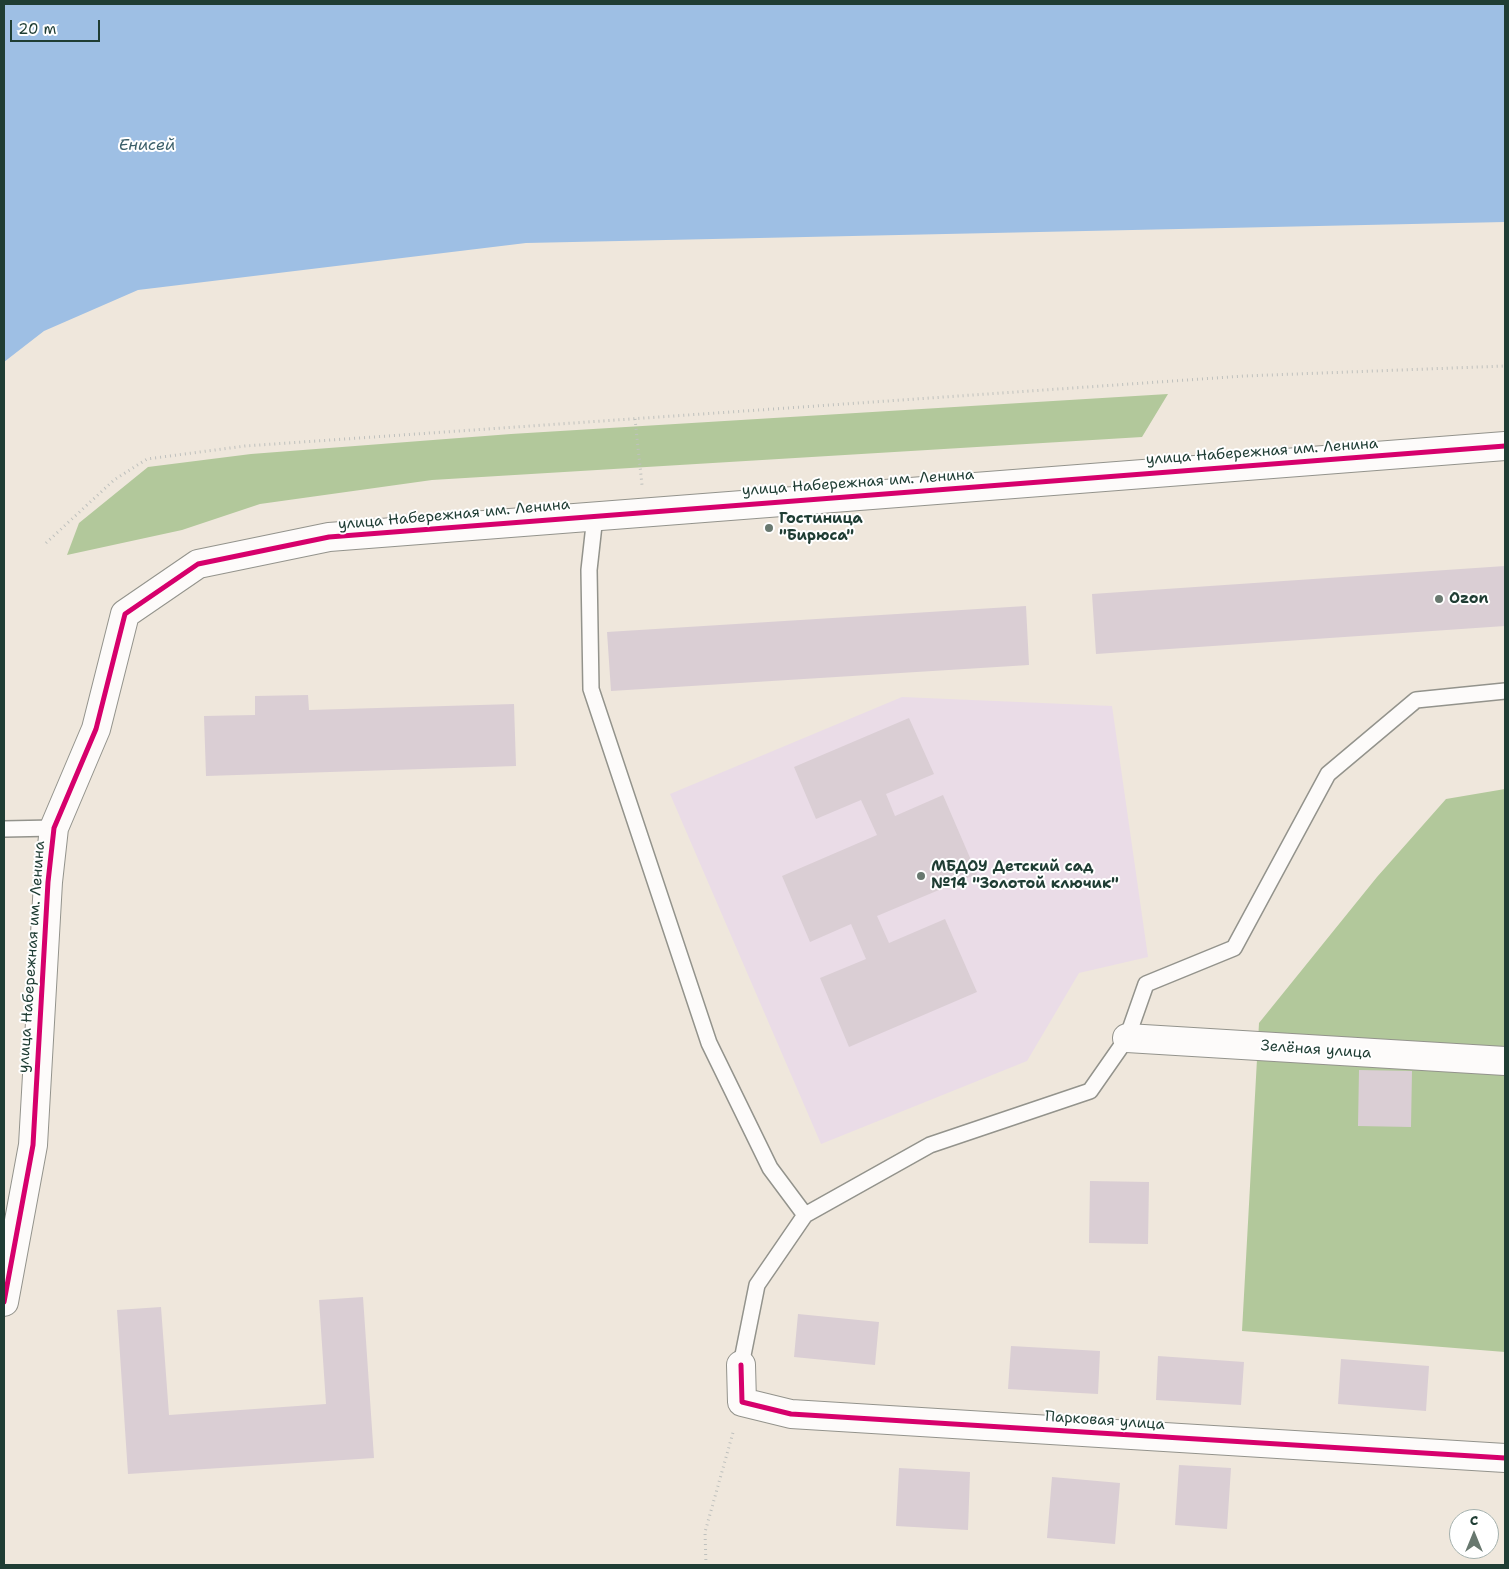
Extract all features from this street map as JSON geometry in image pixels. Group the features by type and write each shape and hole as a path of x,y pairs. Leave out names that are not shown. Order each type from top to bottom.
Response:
{"street":[{"name":"улица Набережная им. Ленина","path":"4,1302 33,1145 48,882 54,828 96,729 125,614 198,564 329,537 1505,446"},
{"name":"Зелёная улица","path":"1127,1038 1505,1061"},
{"path":"741,1365 742,1402"},
{"name":"Парковая улица","path":"742,1402 791,1414 1505,1458"}],"lane":[{"path":"595,516 589,570 591,689 710,1042 770,1168 804,1215"},
{"path":"741,1365 757,1285 804,1215 930,1145 1090,1091 1127,1038 1146,984 1234,948 1328,774 1416,700 1505,691"},
{"path":"4,829 54,828"}],"path":[{"path":"46,543 114,480 147,459 245,446 1244,376 1505,366"},
{"path":"635,419 645,512"},
{"path":"706,1565 705,1532 742,1402"}],"shaded area":[{"name":"МБДОУ Детский сад №14 \"Золотой ключик\"","path":"902,697 1112,706 1148,957 1079,973 1027,1061 821,1144 670,794"}],"green space":[{"path":"1168,394 1142,437 432,480 260,504 182,530 67,555 79,523 148,467 251,454 511,434"},
{"path":"1505,789 1505,1352 1242,1331 1259,1023 1377,877 1446,799"}],"water":[{"name":"Енисей","path":"4,4 1505,4 1505,222 526,243 138,290 44,331 4,362"}],"building":[{"path":"1505,566 1505,626 1096,654 1092,594"},
{"path":"1026,606 1029,665 611,691 607,632"},
{"path":"308,695 309,710 514,704 516,766 206,776 204,716 255,715 255,696"},
{"path":"909,718 934,774 886,794 895,816 943,795 977,874 877,916 889,943 945,919 977,992 849,1047 820,978 866,959 851,924 810,942 782,876 877,835 861,800 816,819 794,767"},
{"path":"1359,1070 1412,1071 1411,1127 1358,1126"},
{"path":"1090,1181 1149,1182 1148,1244 1089,1243"},
{"path":"363,1297 374,1458 128,1474 117,1310 161,1307 169,1415 326,1404 319,1300"},
{"path":"798,1314 879,1322 875,1365 794,1357"},
{"path":"1011,1346 1100,1351 1098,1394 1008,1389"},
{"path":"1158,1356 1244,1362 1241,1405 1156,1400"},
{"path":"1341,1359 1429,1366 1426,1411 1338,1404"},
{"path":"1179,1465 1231,1468 1227,1529 1175,1525"},
{"path":"899,1468 970,1472 968,1530 896,1526"},
{"path":"1052,1477 1120,1483 1115,1544 1047,1538"}],"cycle path":[{"path":"4,1302 33,1145 48,882 54,828 96,729 125,614 198,564 329,537 1505,446"},
{"path":"741,1365 742,1402 791,1414 1505,1458"}],"place":[{"name":"Гостиница \"Бирюса\"","path":"769,528"},
{"name":"Ozon","path":"1439,599"},
{"name":"МБДОУ Детский сад №14 \"Золотой ключик\"","path":"921,876"}]}
